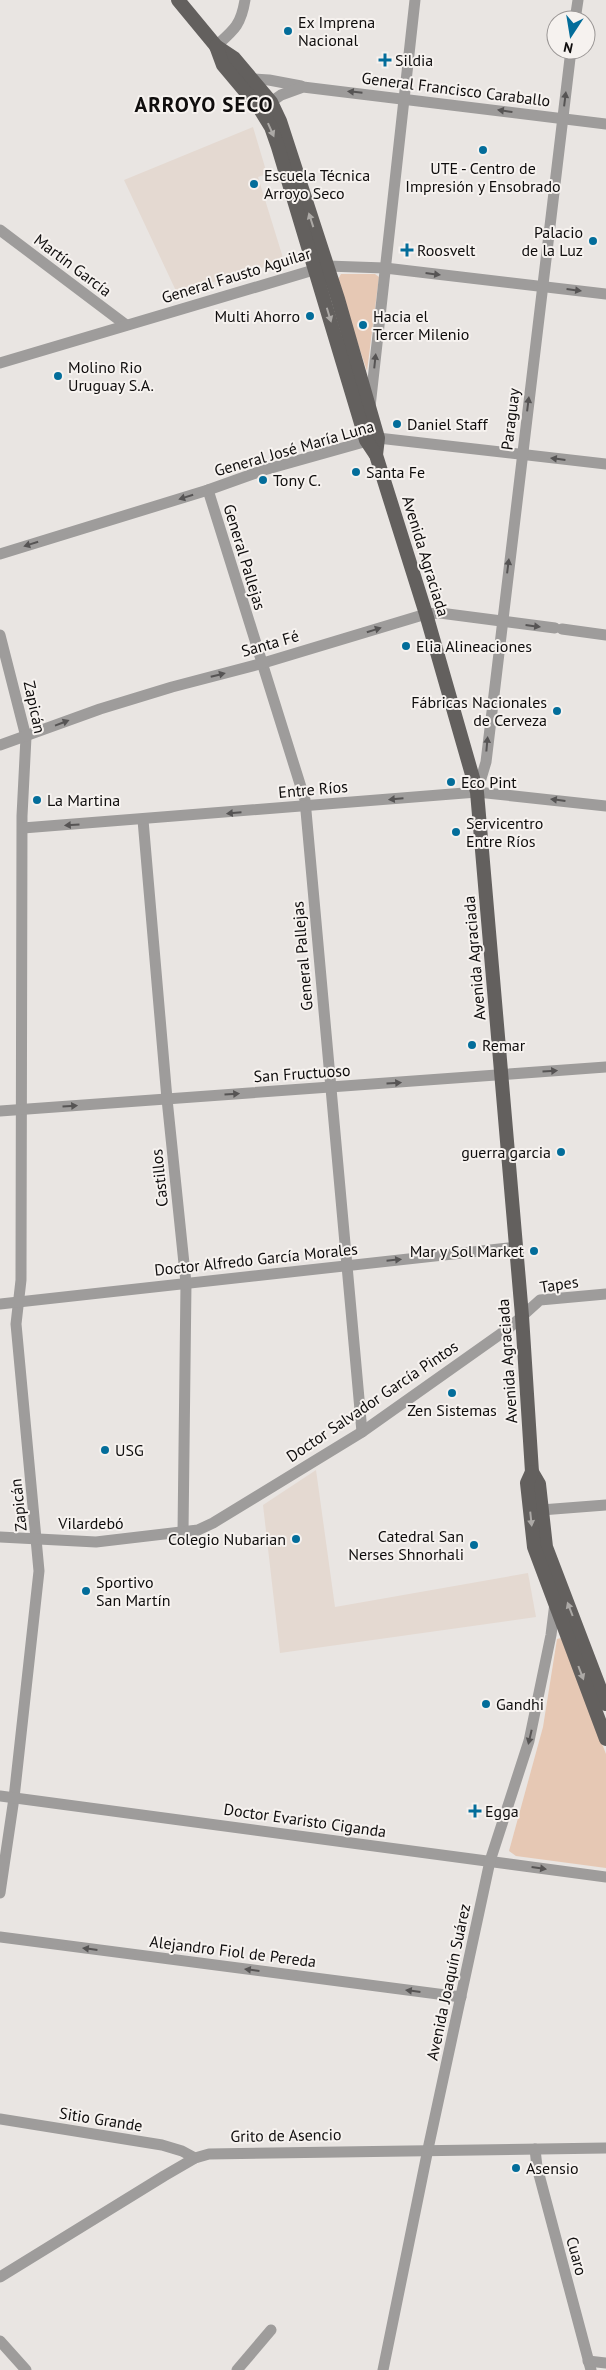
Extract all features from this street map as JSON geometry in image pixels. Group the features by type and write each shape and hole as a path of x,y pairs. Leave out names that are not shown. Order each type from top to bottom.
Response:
{"main road":[{"name":"Avenida Agraciada","path":"178,0 216,46 234,58 252,79 266,106 271,128 370,409 372,439"},
{"name":"Avenida Agraciada","path":"216,46 223,65 266,106"},
{"name":"Avenida Agraciada","path":"321,267 376,455 426,614 477,792 522,1316 532,1472 528,1483 532,1537 537,1557 606,1739"},
{"name":"Avenida Agraciada","path":"532,1472 539,1484 546,1547 606,1704"}],"street":[{"path":"216,46 237,28 243,14 245,0"},
{"path":"370,409 415,0"},
{"name":"Paraguay","path":"477,792 486,762 501,622 570,60"},
{"name":"General Francisco Caraballo","path":"252,79 606,124"},
{"path":"266,106 293,89 303,86"},
{"name":"Martín García","path":"0,230 126,325"},
{"name":"General Fausto Aguilar","path":"0,364 321,267 385,268 606,294"},
{"name":"General José María Luna","path":"0,554 208,490 264,470 372,439 606,464"},
{"name":"General Pallejas","path":"208,490 305,806 329,1087 362,1432"},
{"name":"Santa Fé","path":"0,745 100,709 172,687 260,664 426,614 440,613 606,635"},
{"name":"Zapicán","path":"0,635 26,737 23,828 20,1302 16,1324 39,1571 14,1798 0,1893"},
{"name":"Entre Ríos","path":"23,828 143,820 477,792 606,806"},
{"name":"Castillos","path":"143,820 167,1099 186,1283 183,1532"},
{"name":"San Fructuoso","path":"0,1111 606,1067"},
{"name":"Doctor Alfredo García Morales","path":"0,1304 516,1247"},
{"name":"Tapes","path":"522,1316 540,1300 606,1294"},
{"name":"Doctor Salvador García Pintos","path":"183,1532 198,1530 214,1523 362,1432 509,1328 522,1316"},
{"path":"541,1510 606,1505"},
{"name":"Vilardebó","path":"0,1537 96,1542 183,1532"},
{"name":"Avenida Joaquín Suárez","path":"383,2370 490,1861 529,1741 551,1635 555,1603"},
{"name":"Doctor Evaristo Ciganda","path":"0,1796 606,1877"},
{"name":"Alejandro Fiol de Pereda","path":"0,1937 461,1997"},
{"name":"Sitio Grande","path":"0,2119 162,2145 182,2151 195,2158"},
{"name":"Grito de Asencio","path":"0,2277 195,2158 209,2154 230,2152 428,2149 606,2148"},
{"name":"Cuaro","path":"535,2149 537,2167 590,2366"},
{"path":"237,2370 271,2330"},
{"path":"0,2341 26,2370"},
{"path":"590,2366 606,2363"}],"shaded area":[{"path":"253,127 267,174 258,177 284,261 177,293 124,180"},
{"path":"341,274 375,274 379,277 367,371 337,281"},
{"name":"Colegio Nubarian","path":"316,1470 335,1607 528,1573 536,1617 280,1653 263,1505"},
{"path":"561,1638 606,1754 606,1868 516,1856 509,1851 543,1727 557,1639"}],"place":[{"name":"Ex Imprena Nacional","path":"288,31"},
{"name":"Sildia","path":"385,60"},
{"name":"UTE - Centro de Impresión y Ensobrado","path":"483,150"},
{"name":"Escuela Técnica Arroyo Seco","path":"254,184"},
{"name":"Palacio de la Luz","path":"593,241"},
{"name":"Roosvelt","path":"407,250"},
{"name":"Multi Ahorro","path":"310,316"},
{"name":"Hacia el Tercer Milenio","path":"363,325"},
{"name":"Molino Rio Uruguay S.A.","path":"58,376"},
{"name":"Daniel Staff","path":"397,424"},
{"name":"Santa Fe","path":"356,472"},
{"name":"Tony C.","path":"263,480"},
{"name":"Elia Alineaciones","path":"406,646"},
{"name":"Fábricas Nacionales de Cerveza","path":"557,711"},
{"name":"Eco Pint","path":"451,782"},
{"name":"La Martina","path":"37,800"},
{"name":"Servicentro Entre Ríos","path":"456,832"},
{"name":"Remar","path":"472,1045"},
{"name":"guerra garcia","path":"561,1152"},
{"name":"Mar y Sol Market","path":"534,1251"},
{"name":"Zen Sistemas","path":"452,1393"},
{"name":"USG","path":"105,1450"},
{"name":"Colegio Nubarian","path":"296,1539"},
{"name":"Catedral San Nerses Shnorhali","path":"474,1545"},
{"name":"Sportivo San Martín","path":"86,1591"},
{"name":"Gandhi","path":"486,1704"},
{"name":"Egga","path":"475,1811"},
{"name":"Asensio","path":"516,2168"}],"district":[{"name":"ARROYO SECO","path":"204,105"}]}
